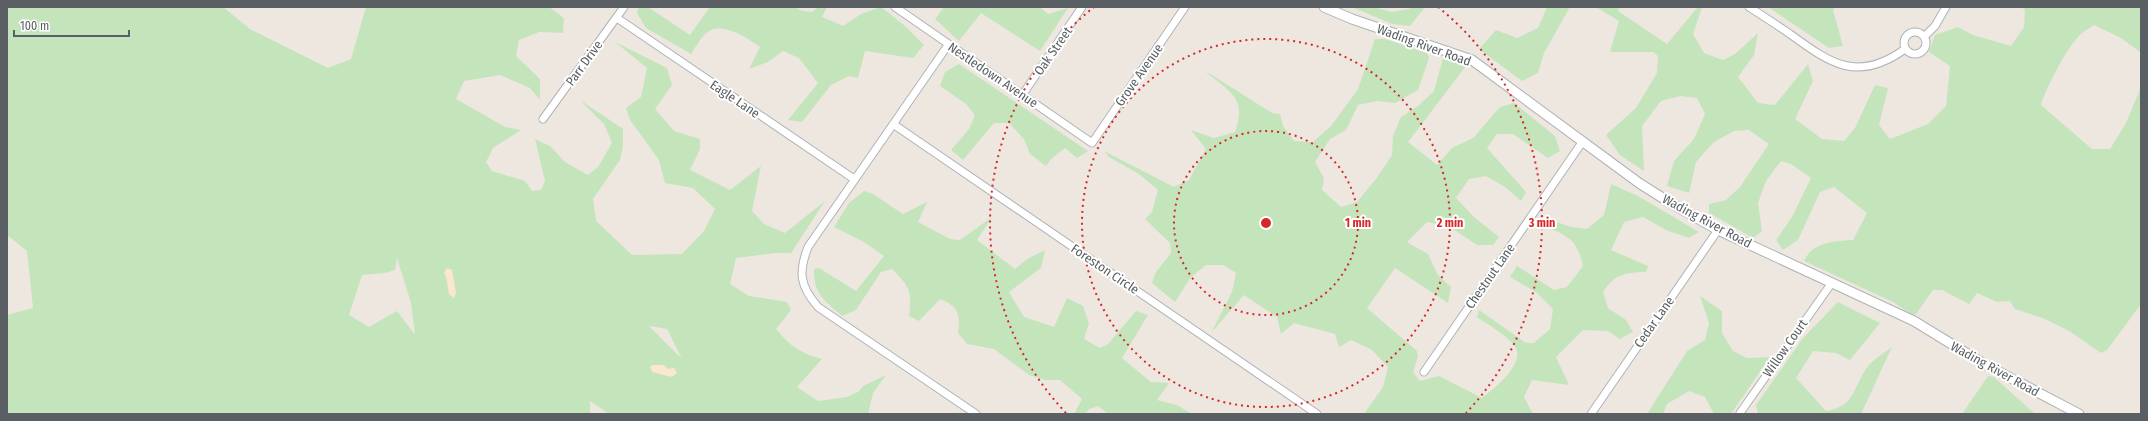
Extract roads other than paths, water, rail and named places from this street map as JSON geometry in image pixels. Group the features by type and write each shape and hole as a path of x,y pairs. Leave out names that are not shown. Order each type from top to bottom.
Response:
{"main road":[{"name":"Wading River Road","path":"1324,7 1352,19 1472,60 1638,183 1718,230 1831,284 1914,321 1984,364 2076,413"}],"street":[{"name":"Parr Drive","path":"543,119 624,7"},
{"name":"Nestledown Avenue","path":"895,7 1092,143"},
{"name":"Oak Street","path":"1023,94 1082,7"},
{"name":"Grove Avenue","path":"1092,143 1185,7"},
{"path":"1750,7 1809,48 1836,64 1847,66 1873,65 1886,61 1905,49"},
{"path":"1924,37 1935,26 1946,7"},
{"name":"Eagle Lane","path":"617,18 854,179"},
{"path":"1916,32 1924,37 1925,46 1921,52 1911,54 1905,49 1903,42 1909,33 1916,32"},
{"path":"948,45 808,247 802,272 803,284 807,295 818,307 976,414"},
{"name":"Foreston Circle","path":"893,124 1317,414"},
{"name":"Chestnut Lane","path":"1424,372 1583,141"},
{"name":"Cedar Lane","path":"1591,414 1718,230"},
{"name":"Willow Court","path":"1740,413 1831,284"}]}
